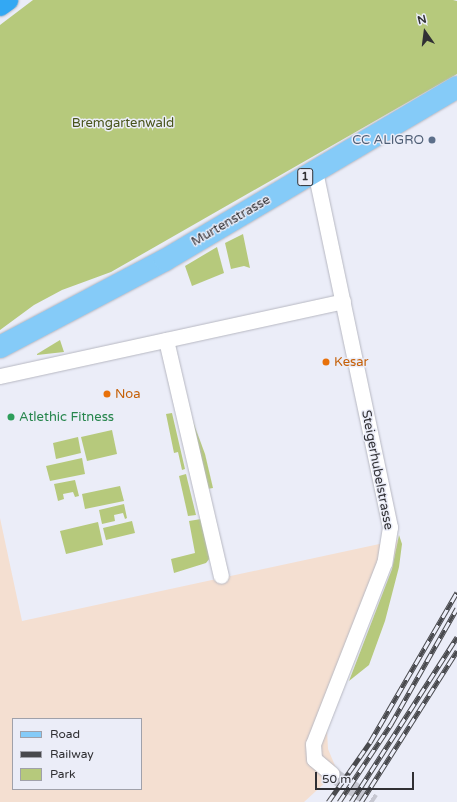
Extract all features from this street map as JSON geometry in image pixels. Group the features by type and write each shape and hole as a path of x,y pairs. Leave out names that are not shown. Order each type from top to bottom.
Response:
{"highway":[{"path":"0,5 7,0"}],"main road":[{"name":"Murtenstrasse","path":"0,347 165,260 457,87"}],"street":[{"name":"Steigerhubelstrasse","path":"315,171 388,510 390,537 384,563 313,744 314,760 332,774"},
{"path":"0,376 343,301"},
{"path":"166,340 221,576"}],"shaded area":[{"path":"0,518 22,621 398,540 396,552 327,730 328,749 336,768 327,781 304,802 0,802"}],"green space":[{"name":"Bremgartenwald","path":"33,0 453,0 457,1 457,74 111,272 62,290 34,305 0,330 0,25"},
{"path":"243,234 250,268 244,266 231,269 225,243"},
{"path":"217,247 224,273 192,286 185,266"},
{"path":"60,340 64,352 37,355 37,354"},
{"path":"172,413 185,469 182,470 178,452 174,453 166,414"},
{"path":"192,419 205,454 213,488 207,489"},
{"path":"112,430 117,454 87,461 81,437"},
{"path":"78,437 81,453 56,459 53,443"},
{"path":"82,458 85,474 50,481 46,466"},
{"path":"186,474 196,515 188,516 179,476"},
{"path":"75,480 79,496 75,497 73,492 63,494 64,499 58,501 54,484"},
{"path":"120,486 124,501 85,509 82,494"},
{"path":"124,504 127,518 125,519 123,513 114,515 115,521 102,524 99,510"},
{"path":"201,519 210,558 206,563 174,573 171,559 195,553 189,521"},
{"path":"132,521 135,533 106,540 103,528"},
{"path":"98,522 103,545 66,554 60,531"},
{"path":"399,535 402,544 399,567 385,621 369,665 349,681 392,569"}],"tunnel":[{"path":"332,774 374,802"}],"railway":[{"path":"328,802 370,742 457,592"},
{"path":"339,802 391,724 457,608"},
{"path":"351,802 457,637"},
{"path":"361,802 457,651"}],"place":[{"name":"CC ALIGRO","path":"432,140"},
{"name":"Kesar","path":"326,362"},
{"name":"Noa","path":"107,394"},
{"name":"Atlethic Fitness","path":"11,417"}]}
